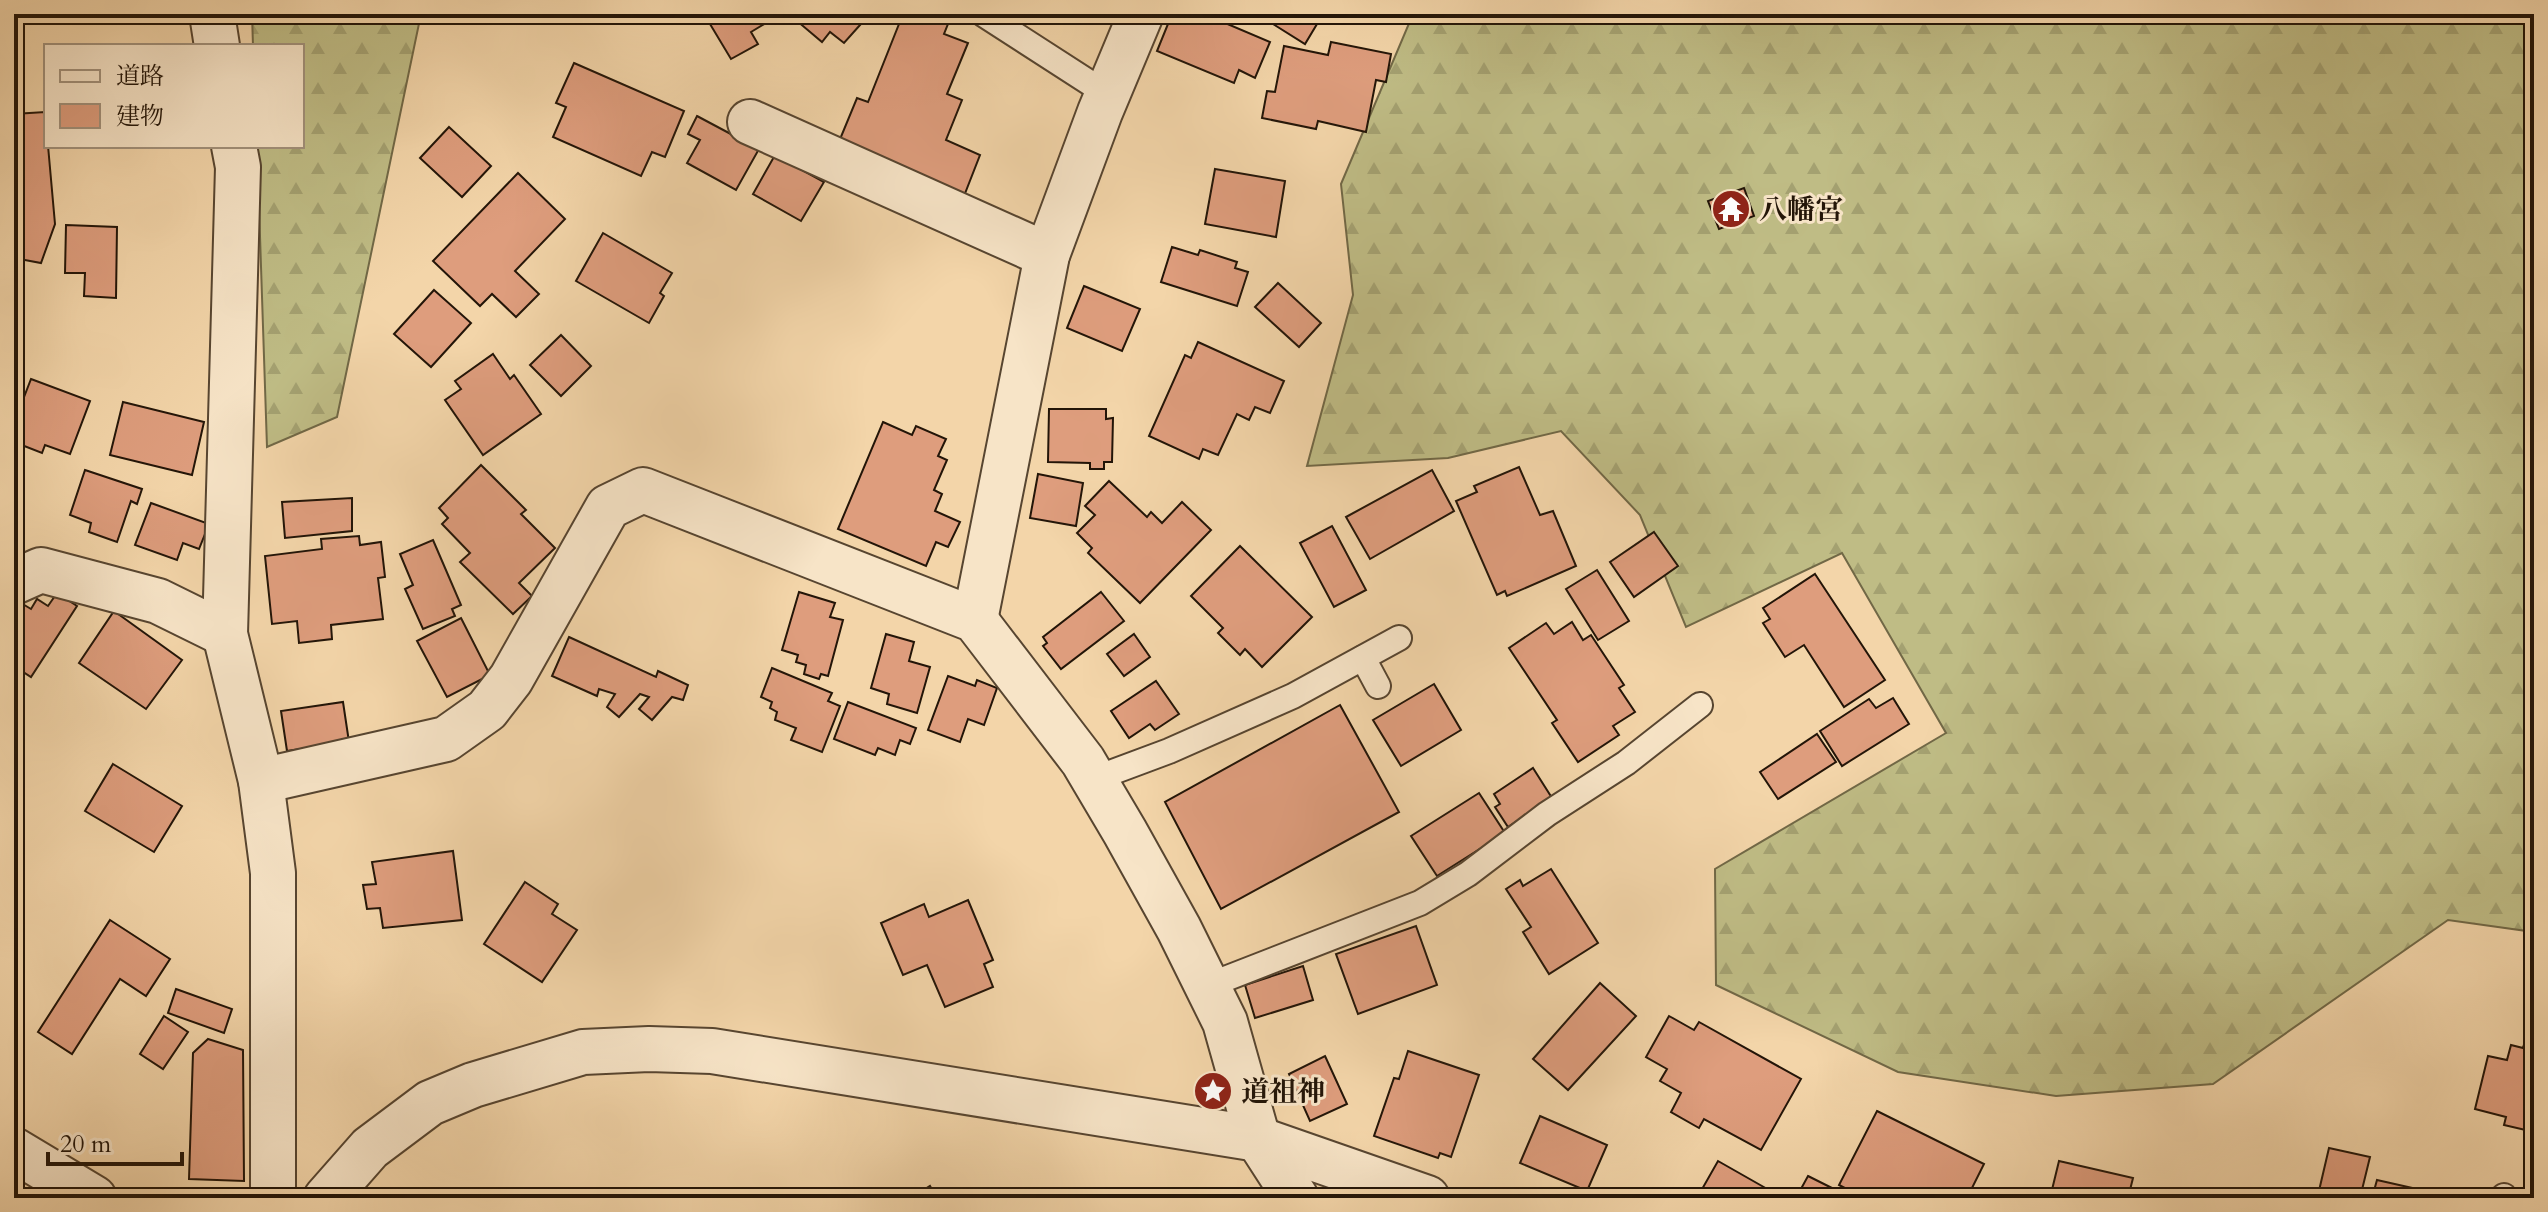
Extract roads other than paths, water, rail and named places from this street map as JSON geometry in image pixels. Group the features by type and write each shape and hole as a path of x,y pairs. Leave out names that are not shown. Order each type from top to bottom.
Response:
{"street":[{"path":"212,14 217,44"},
{"path":"975,620 1047,255 1107,94 1141,14"},
{"path":"750,122 1047,255"},
{"path":"234,148 238,167 225,634 261,781 273,873 273,1198"},
{"path":"261,781 446,739 487,710 511,679 608,507 643,490 975,620 1083,761 1179,929 1225,1022 1258,1139 1296,1198"},
{"path":"14,582 41,570 158,601 225,634"},
{"path":"326,1198 370,1148 430,1103 473,1085 583,1052 649,1049 712,1051 1258,1139 1427,1198"},
{"path":"14,1150 94,1198"}],"lane":[{"path":"983,14 1107,94"},
{"path":"1094,779 1169,751 1293,696 1399,638"},
{"path":"1363,658 1378,686"},
{"path":"1207,986 1420,903 1468,874 1547,814 1626,763 1700,705"}],"place":[{"name":"八幡宮","path":"1731,209"},
{"name":"道祖神","path":"1213,1091"}]}
